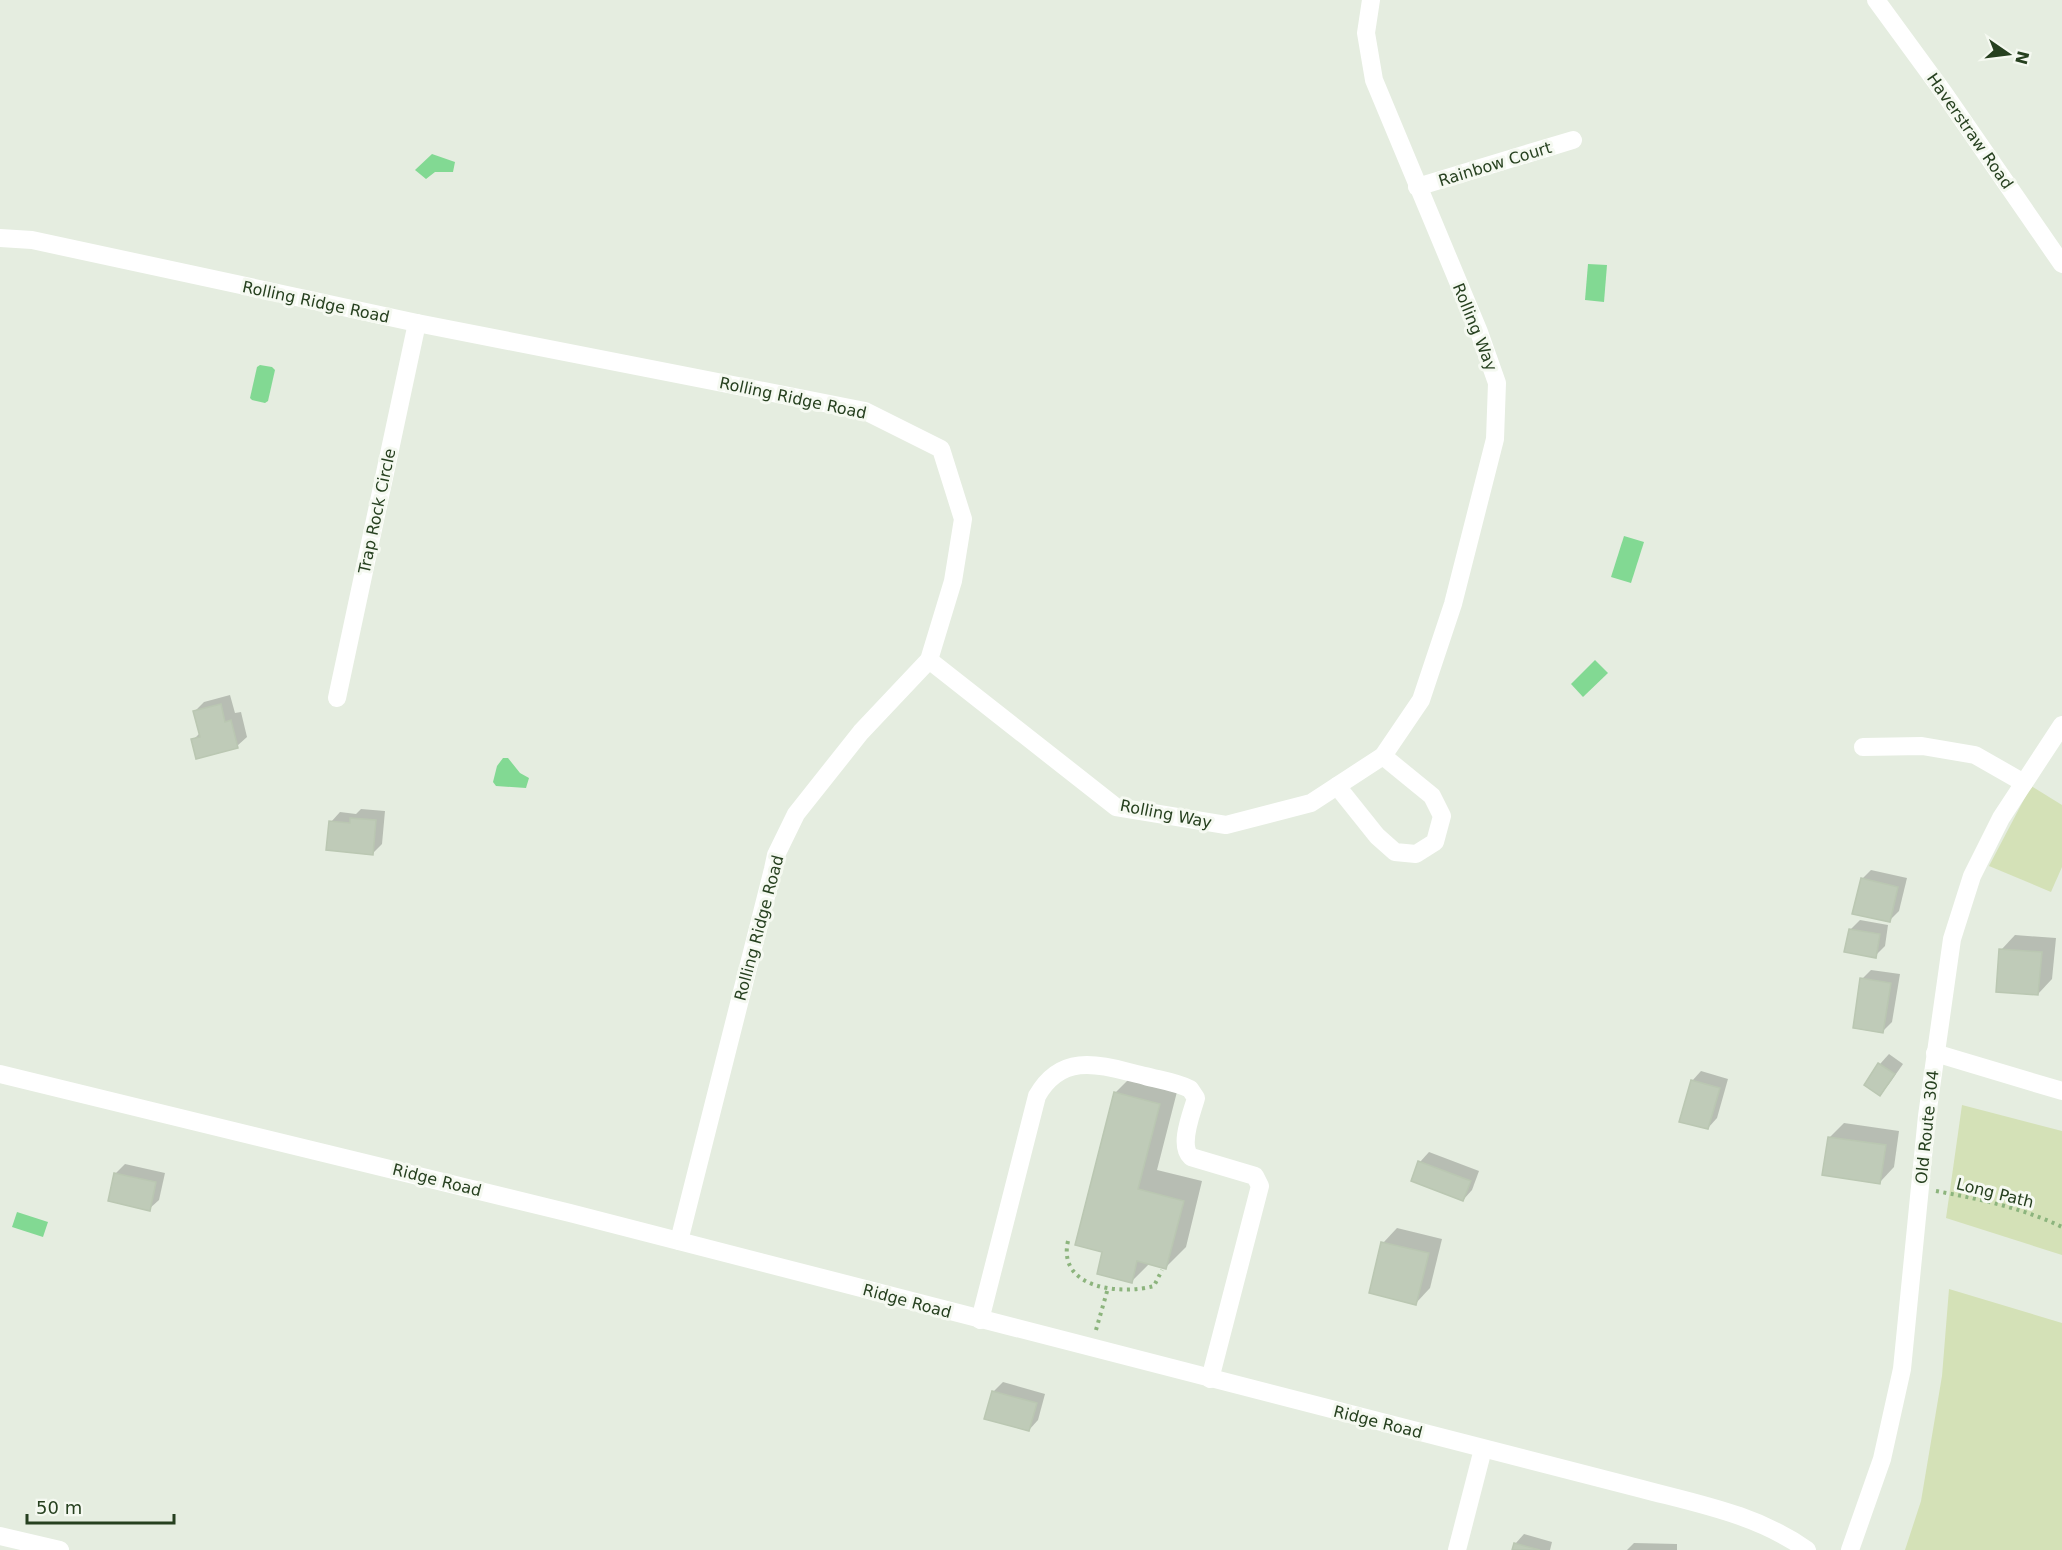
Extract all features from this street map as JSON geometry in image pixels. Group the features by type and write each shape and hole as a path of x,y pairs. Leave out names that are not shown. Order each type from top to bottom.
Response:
{"street":[{"name":"Rolling Way","path":"929,660 1116,807 1226,825 1311,803 1383,756 1421,700 1453,604 1495,439 1497,383 1479,332 1374,80 1366,33 1371,0"},
{"name":"Haverstraw Road","path":"1876,0 1944,93 2062,264"},
{"name":"Rainbow Court","path":"1417,187 1573,140"},
{"name":"Rolling Ridge Road","path":"0,238 32,240 417,323 865,411 941,449 963,519 953,581 929,660 861,732 796,814 784,838 772,870 679,1241"},
{"name":"Trap Rock Circle","path":"337,698 417,323"},
{"name":"Old Route 304","path":"1850,1550 1879,1468 1898,1395 1935,1053 1952,939 1972,876 2001,818 2062,726"},
{"path":"1863,747 1922,746 1975,755 2024,783"},
{"path":"1337,786 1377,836 1395,852 1416,854 1435,842 1442,816 1432,796 1383,756"},
{"path":"1935,1053 2062,1091"},
{"path":"980,1320 1037,1096 1043,1085 1056,1072 1076,1066 1105,1066 1190,1089 1196,1098 1184,1142 1187,1153 1191,1157 1255,1176 1258,1180 1260,1186 1210,1379"},
{"name":"Ridge Road","path":"0,1074 679,1241 1738,1515 1772,1528 1807,1550"},
{"path":"1457,1550 1483,1449"},
{"path":"0,1536 50,1549"}],"path":[{"name":"Long Path","path":"1920,1189 1976,1198 2047,1219 2062,1227"},
{"path":"1068,1241 1066,1252 1070,1268 1079,1278 1108,1288 1134,1290 1154,1286 1162,1270"},
{"path":"1091,1348 1108,1288"}],"shaded area":[{"path":"432,154 455,162 453,172 435,172 426,179 415,170"},
{"path":"1588,264 1607,265 1604,302 1585,300"},
{"path":"260,365 272,367 275,370 268,401 265,403 250,398 257,367"},
{"path":"1624,536 1644,542 1631,583 1611,577"},
{"path":"1595,660 1608,673 1583,697 1571,684"},
{"path":"503,758 508,758 520,773 529,778 526,788 496,786 493,782 497,766"},
{"path":"2031,786 2062,805 2062,867 2051,892 1989,866"},
{"path":"1962,1105 2062,1131 2062,1255 1946,1218"},
{"path":"17,1212 48,1222 43,1237 12,1227"},
{"path":"1949,1289 2062,1323 2062,1550 1905,1550 1921,1501 1942,1376"}],"building":[{"path":"221,704 225,722 231,720 238,748 196,759 191,739 200,737 193,711"},
{"path":"350,818 376,820 373,855 326,850 329,821 350,823"},
{"path":"1861,878 1898,887 1890,922 1852,914"},
{"path":"1849,929 1880,934 1876,958 1844,952"},
{"path":"1999,949 2042,952 2038,995 1996,992"},
{"path":"1860,978 1891,983 1883,1033 1853,1028"},
{"path":"1878,1063 1895,1074 1880,1096 1864,1085"},
{"path":"1691,1080 1720,1088 1708,1129 1679,1122"},
{"path":"1114,1092 1160,1104 1138,1189 1184,1201 1166,1269 1137,1261 1132,1283 1097,1274 1102,1252 1075,1245"},
{"path":"1828,1137 1886,1145 1880,1184 1822,1175"},
{"path":"1418,1161 1471,1181 1463,1201 1411,1181"},
{"path":"114,1173 156,1182 150,1211 108,1201"},
{"path":"1381,1242 1429,1253 1416,1305 1369,1293"},
{"path":"992,1391 1037,1403 1029,1431 984,1419"},
{"path":"1514,1543 1540,1550 1512,1550"}]}
